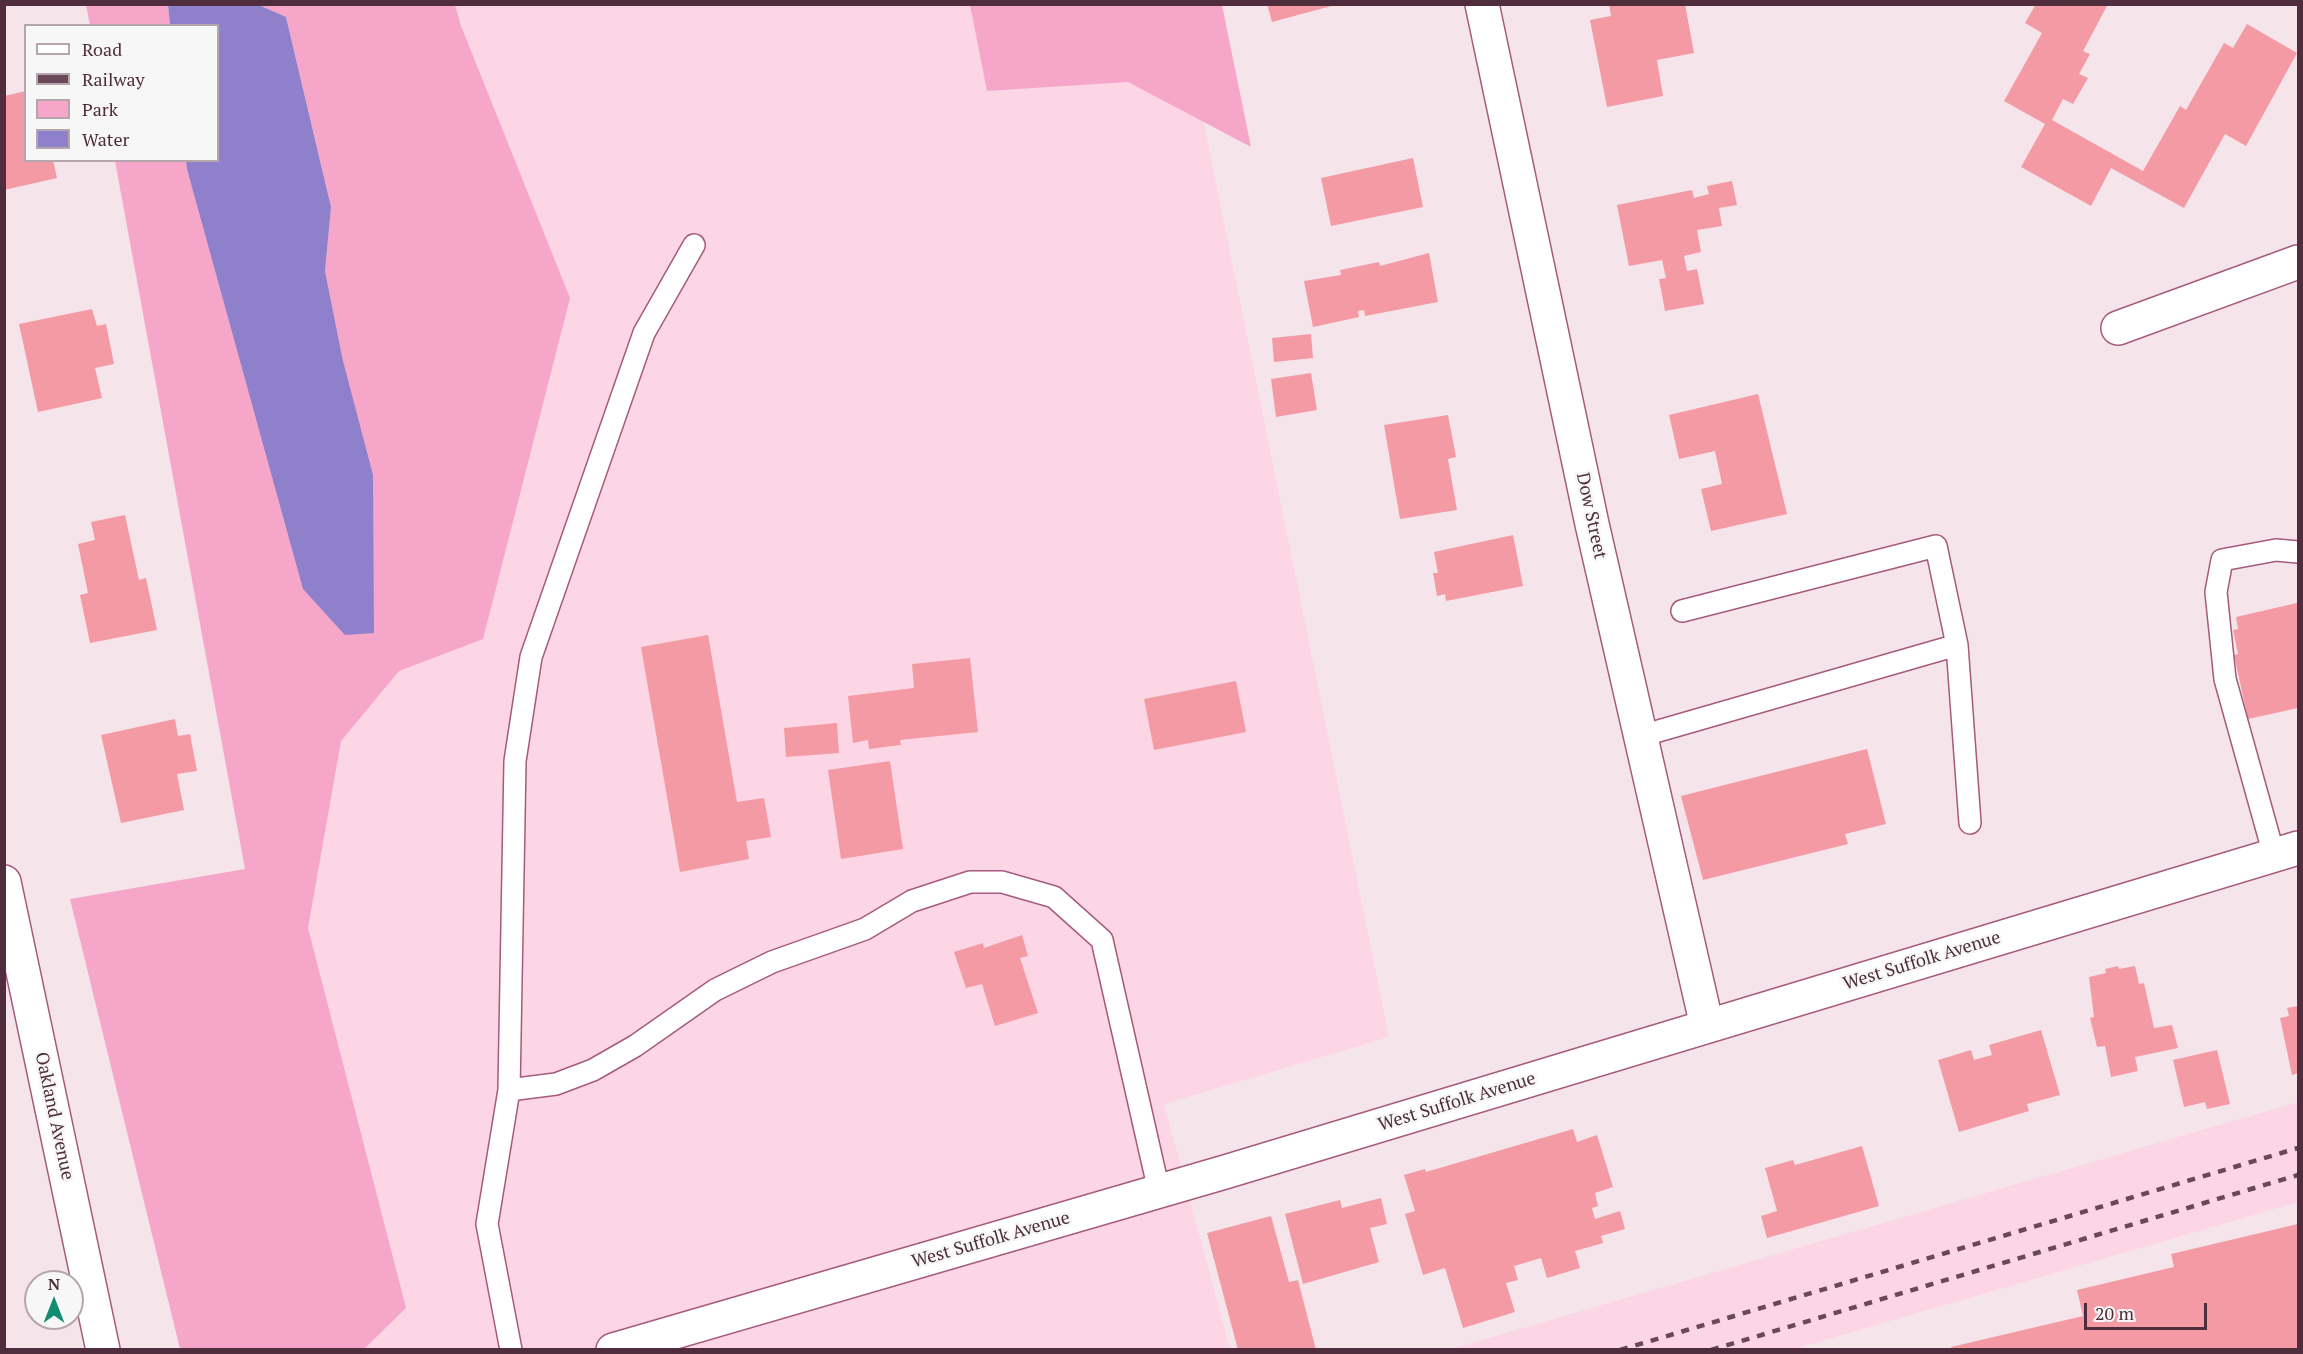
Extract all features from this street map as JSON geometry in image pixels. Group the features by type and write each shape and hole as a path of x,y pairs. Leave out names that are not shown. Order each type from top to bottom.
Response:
{"main road":[{"name":"Dow Street","path":"1482,4 1592,524 1707,1026"},
{"path":"2118,328 2298,262"},
{"name":"West Suffolk Avenue","path":"613,1350 1159,1191 2286,852"},
{"name":"Oakland Avenue","path":"4,882 103,1350"}],"lane":[{"path":"511,1350 487,1224 509,1090 515,761 531,657 644,333 694,245"},
{"path":"1682,611 1936,546 1957,645 1970,823"},
{"path":"2286,852 2224,679 2216,592 2222,560 2276,550 2298,552"},
{"path":"1641,736 1957,645"},
{"path":"509,1090 556,1084 592,1070 635,1046 715,990 772,962 865,929 912,901 970,882 1002,882 1054,897 1102,940 1159,1191"}],"shaded area":[{"path":"364,5 1180,5 1389,1037 1164,1104 1230,1349 348,1349 212,643"},
{"path":"2298,1102 2298,1202 1794,1349 1451,1349"}],"green space":[{"path":"86,5 168,5 170,24 90,24"},
{"path":"259,5 455,5 461,26 570,298 483,639 399,671 341,741 308,928 406,1308 364,1349 180,1349 70,899 245,869 115,162 186,162 187,169 343,361 325,271 331,207 286,17"},
{"path":"970,5 1222,5 1251,147 1128,82 987,91"}],"water":[{"path":"168,5 259,5 286,17 331,207 325,271 343,361 373,475 374,633 345,635 303,589 187,169 186,162 219,162 219,24 170,24"}],"building":[{"path":"1267,4 1334,4 1335,5 1272,22"},
{"path":"1609,4 1685,4 1694,53 1657,60 1663,96 1607,107 1590,20 1611,16"},
{"path":"2036,4 2108,4 2083,51 2090,54 2079,74 2088,78 2073,104 2063,99 2052,120 2143,171 2180,106 2186,110 2224,43 2233,48 2247,24 2297,53 2246,146 2225,134 2184,208 2111,168 2091,206 2021,167 2045,124 2004,101 2042,33 2025,23"},
{"path":"24,91 24,162 53,162 57,178 4,190 4,96"},
{"path":"1413,158 1423,207 1331,226 1321,178"},
{"path":"1732,181 1737,205 1719,208 1722,226 1697,230 1701,252 1684,256 1687,271 1697,269 1704,304 1665,311 1659,279 1666,278 1662,260 1629,266 1617,205 1692,190 1694,198 1709,194 1707,186"},
{"path":"1429,253 1438,302 1365,316 1364,310 1358,311 1359,317 1313,327 1304,281 1341,275 1340,270 1379,262 1380,266"},
{"path":"92,309 97,326 106,324 114,364 95,368 102,398 38,412 19,324"},
{"path":"1311,334 1313,358 1274,362 1272,338"},
{"path":"1311,373 1317,410 1276,417 1271,379"},
{"path":"1758,394 1787,514 1711,531 1701,489 1722,484 1715,451 1679,459 1669,415"},
{"path":"1448,415 1456,457 1448,459 1457,510 1400,519 1384,425"},
{"path":"125,515 139,580 146,578 157,630 90,643 80,595 88,593 78,544 95,540 91,522"},
{"path":"1513,535 1523,586 1446,601 1445,594 1437,596 1433,573 1438,573 1434,552"},
{"path":"2297,603 2298,708 2248,719 2234,655 2238,654 2233,630 2238,629 2236,617"},
{"path":"708,635 737,802 764,798 771,837 746,841 749,859 680,872 641,647"},
{"path":"970,658 978,732 900,740 901,745 869,749 868,740 853,743 848,696 914,688 912,664"},
{"path":"1236,681 1246,732 1154,750 1144,699"},
{"path":"175,719 178,736 190,734 197,771 177,774 184,810 121,823 101,735"},
{"path":"837,723 839,753 786,757 784,728"},
{"path":"1867,749 1886,824 1845,834 1848,844 1703,880 1681,796"},
{"path":"890,761 903,849 841,859 828,770"},
{"path":"1022,935 1028,956 1020,958 1038,1013 995,1026 982,984 966,988 954,952 983,943 984,948"},
{"path":"2118,966 2119,969 2135,966 2139,984 2144,983 2154,1028 2172,1025 2178,1048 2135,1057 2138,1071 2111,1077 2105,1046 2097,1047 2090,1018 2094,1017 2089,977 2106,973 2105,969"},
{"path":"2298,1006 2298,1073 2292,1075 2280,1018 2289,1016 2287,1008"},
{"path":"2041,1030 2060,1095 2027,1104 2029,1111 1959,1132 1938,1060 1971,1050 1974,1060 1992,1055 1989,1045"},
{"path":"2217,1050 2230,1104 2207,1109 2205,1102 2184,1107 2173,1060"},
{"path":"1573,1129 1577,1142 1597,1135 1613,1187 1595,1193 1598,1206 1592,1208 1595,1219 1620,1211 1625,1229 1601,1236 1603,1243 1575,1251 1580,1268 1547,1278 1541,1258 1514,1266 1518,1280 1506,1283 1515,1312 1463,1328 1445,1268 1423,1275 1405,1214 1415,1211 1404,1175 1425,1169 1426,1172"},
{"path":"1862,1146 1879,1206 1767,1238 1761,1216 1777,1211 1765,1168 1793,1160 1795,1165"},
{"path":"1381,1198 1387,1224 1370,1228 1379,1262 1303,1284 1285,1214 1340,1200 1342,1208"},
{"path":"1271,1216 1289,1282 1298,1280 1316,1350 1238,1350 1207,1233"},
{"path":"2298,1224 2298,1350 1952,1350 1951,1347 2083,1316 2077,1290 2174,1267 2171,1254"}],"railway":[{"path":"1620,1350 2298,1148"},
{"path":"1711,1350 2298,1175"}]}
